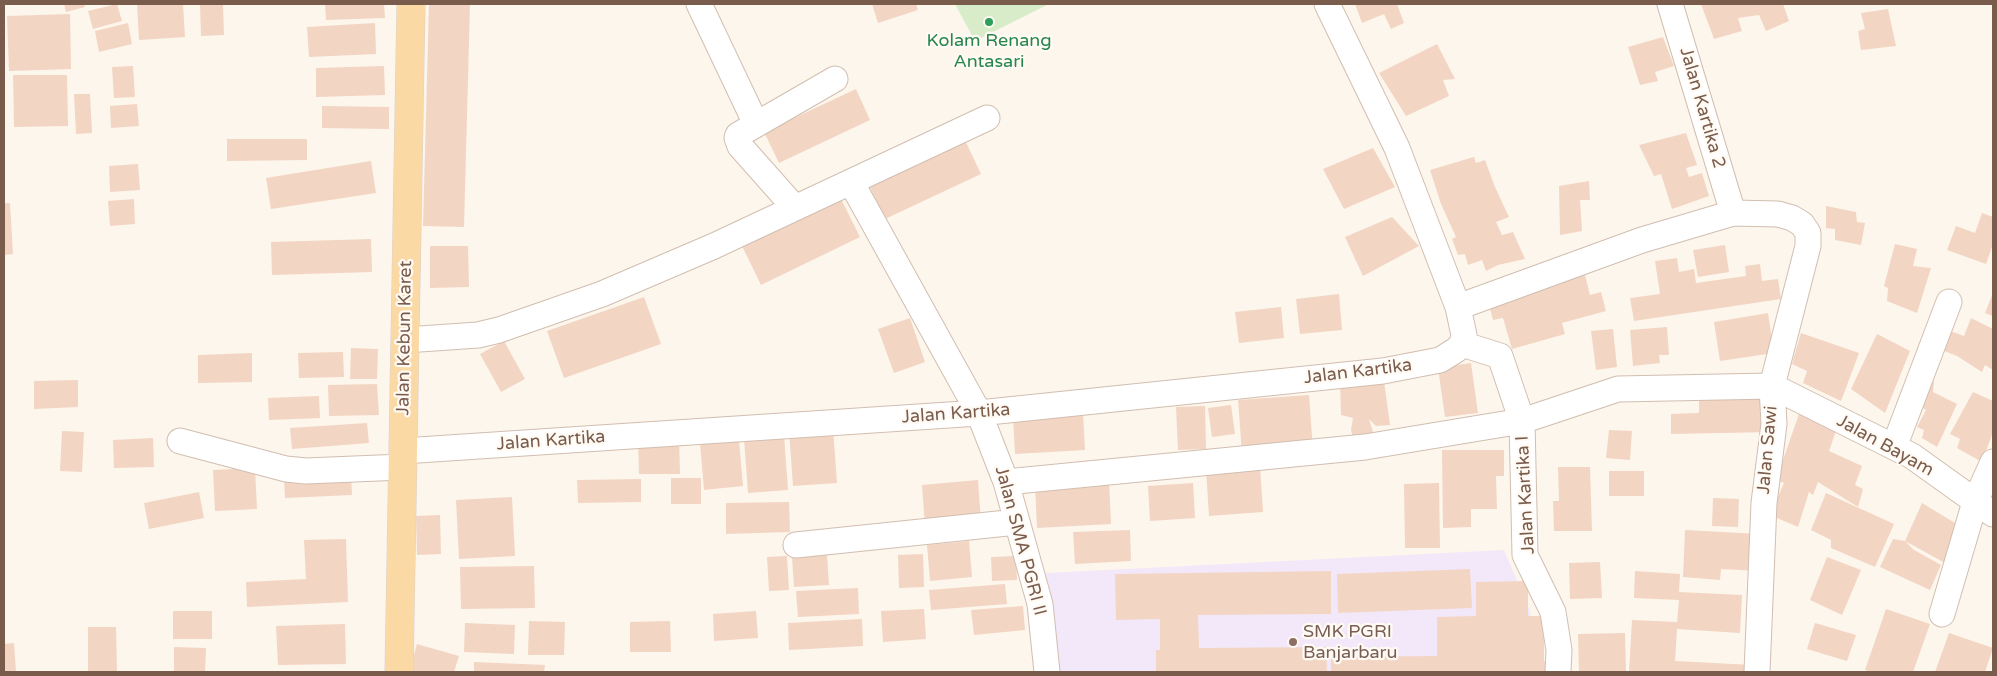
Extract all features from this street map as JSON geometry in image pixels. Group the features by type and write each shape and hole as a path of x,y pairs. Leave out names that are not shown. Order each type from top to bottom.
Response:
{"main road":[{"name":"Jalan Kebun Karet","path":"399,672 412,4"}],"street":[{"path":"699,4 756,124"},
{"path":"1327,4 1397,148 1458,307 1464,335 1462,344"},
{"name":"Jalan Kartika 2","path":"1670,4 1733,213"},
{"path":"795,208 738,142 738,135 835,79"},
{"path":"405,340 460,338 499,330 602,294 659,271 987,118"},
{"name":"Jalan SMA PGRI II","path":"851,182 979,413 1006,482 1040,604 1047,672"},
{"path":"1458,307 1642,240 1733,213"},
{"name":"Jalan Sawi","path":"1733,213 1778,214 1792,218 1802,224 1808,233 1808,246 1772,386 1774,424 1772,455 1764,503 1757,672"},
{"path":"1894,448 1949,302"},
{"name":"Jalan Kartika","path":"180,441 286,469 306,471 403,459 979,413 1383,371 1440,360 1462,344"},
{"name":"Jalan Kartika I","path":"1462,344 1500,356 1522,421 1525,555 1553,612 1559,650 1558,672"},
{"path":"1006,482 1365,447 1522,421 1618,389 1772,386"},
{"name":"Jalan Bayam","path":"1772,386 1912,456 1984,508"},
{"path":"1942,614 1984,508 1993,462"},
{"path":"796,545 1017,522"}],"shaded area":[{"name":"SMK PGRI Banjarbaru","path":"1504,550 1530,611 1535,672 1058,672 1046,573"}],"green space":[{"name":"Kolam Renang Antasari","path":"955,4 1049,4 975,41"}],"building":[{"path":"64,4 84,4 85,7 66,12"},
{"path":"117,4 122,21 93,29 88,11"},
{"path":"137,4 183,4 185,37 139,40"},
{"path":"200,4 223,4 224,35 201,36"},
{"path":"325,4 384,4 385,18 326,20"},
{"path":"429,4 470,4 464,227 423,226"},
{"path":"872,4 916,4 918,10 878,23"},
{"path":"1355,4 1397,4 1404,23 1391,29 1384,14 1362,23"},
{"path":"1701,4 1783,4 1789,21 1766,31 1759,15 1738,18 1742,31 1714,39"},
{"path":"1888,9 1896,46 1861,50 1858,31 1865,29 1861,13"},
{"path":"70,14 71,69 9,71 7,16"},
{"path":"128,23 132,44 99,52 95,31"},
{"path":"375,23 376,54 309,57 307,27"},
{"path":"1663,37 1674,66 1655,72 1658,81 1640,85 1628,47"},
{"path":"1437,44 1455,79 1443,80 1449,96 1406,116 1379,73"},
{"path":"133,66 135,97 114,98 112,67"},
{"path":"384,66 385,95 316,97 316,68"},
{"path":"13,75 67,75 68,126 14,127"},
{"path":"856,89 870,120 779,163 764,132"},
{"path":"74,94 90,94 92,133 76,134"},
{"path":"137,104 139,126 111,128 110,106"},
{"path":"322,106 389,107 389,129 322,128"},
{"path":"1686,133 1697,165 1686,168 1689,177 1702,173 1709,196 1672,209 1661,174 1654,176 1639,145"},
{"path":"962,134 981,174 885,219 866,179"},
{"path":"227,139 307,139 307,160 227,161"},
{"path":"1373,148 1395,187 1344,209 1323,169"},
{"path":"1474,157 1476,163 1485,160 1509,217 1496,222 1502,235 1513,232 1525,259 1498,265 1486,271 1482,260 1468,265 1465,254 1458,255 1452,239 1456,237 1441,204 1430,170"},
{"path":"371,161 376,193 271,209 266,178"},
{"path":"138,164 140,190 110,192 109,166"},
{"path":"1589,181 1590,200 1580,200 1582,231 1560,235 1559,186"},
{"path":"134,199 135,224 110,226 108,201"},
{"path":"841,199 860,237 761,285 742,246"},
{"path":"4,203 10,203 13,254 4,255"},
{"path":"1826,206 1856,212 1857,222 1865,223 1861,245 1835,240 1835,229 1826,228"},
{"path":"1982,213 1993,217 1993,244 1986,264 1947,250 1956,226 1975,233"},
{"path":"1392,217 1419,246 1363,276 1345,237"},
{"path":"371,239 372,272 272,275 271,242"},
{"path":"1895,244 1917,249 1913,266 1931,268 1917,313 1887,301 1888,288 1884,286"},
{"path":"1725,245 1729,272 1698,277 1693,250"},
{"path":"430,246 468,246 469,287 430,288"},
{"path":"1677,258 1679,272 1694,269 1696,283 1746,276 1745,266 1760,264 1762,281 1778,279 1781,299 1634,321 1630,298 1660,294 1655,261"},
{"path":"1585,275 1590,295 1601,292 1606,311 1562,323 1565,334 1512,349 1503,318 1493,320 1488,301"},
{"path":"1993,293 1993,316 1985,313"},
{"path":"1339,294 1342,330 1300,334 1296,299"},
{"path":"644,297 661,344 564,378 547,331"},
{"path":"1281,307 1284,338 1239,343 1235,312"},
{"path":"1768,313 1774,353 1720,361 1714,322"},
{"path":"910,318 925,362 894,373 878,329"},
{"path":"1971,318 1993,329 1993,370 1985,365 1982,372 1957,356 1932,346 1939,327 1964,336"},
{"path":"1667,327 1669,355 1659,355 1660,363 1633,366 1630,330"},
{"path":"1613,329 1617,367 1596,370 1591,331"},
{"path":"1801,333 1859,353 1841,401 1803,383 1807,371 1792,364"},
{"path":"1877,334 1910,351 1885,413 1851,389"},
{"path":"504,341 525,379 501,392 480,354"},
{"path":"351,348 378,349 377,379 350,379"},
{"path":"343,352 344,377 299,378 298,353"},
{"path":"252,353 252,382 198,383 198,355"},
{"path":"1471,363 1478,413 1445,417 1438,368"},
{"path":"1383,374 1390,425 1376,426 1369,419 1374,435 1354,442 1351,430 1353,418 1341,415 1340,379"},
{"path":"1926,378 1934,382 1933,392 1957,404 1937,447 1922,438 1924,430 1917,427 1926,410 1916,404"},
{"path":"78,380 78,407 34,409 34,381"},
{"path":"377,384 379,415 329,416 328,385"},
{"path":"1769,388 1770,432 1671,434 1671,414 1699,413 1699,390"},
{"path":"1973,392 1993,401 1993,432 1982,462 1957,448 1960,439 1950,434"},
{"path":"1309,395 1313,450 1242,454 1238,400"},
{"path":"319,396 320,418 269,420 268,398"},
{"path":"1231,405 1235,434 1212,437 1208,408"},
{"path":"1205,406 1206,449 1178,450 1176,407"},
{"path":"1083,413 1085,450 1015,454 1013,416"},
{"path":"1799,414 1837,428 1829,451 1862,466 1855,485 1863,489 1858,507 1818,482 1813,495 1809,492 1798,527 1770,515 1784,483 1776,480"},
{"path":"367,423 369,443 292,449 290,428"},
{"path":"833,428 837,483 793,486 789,431"},
{"path":"1609,430 1632,431 1630,460 1606,458"},
{"path":"62,431 84,432 82,472 60,471"},
{"path":"784,435 788,490 748,493 744,438"},
{"path":"153,438 154,467 114,468 113,440"},
{"path":"679,438 680,474 639,474 638,439"},
{"path":"739,440 743,486 704,490 700,443"},
{"path":"1442,450 1504,450 1504,476 1496,476 1497,509 1471,509 1471,527 1443,528"},
{"path":"1260,466 1263,512 1209,516 1206,469"},
{"path":"1558,467 1590,467 1592,531 1554,531 1553,501 1559,501"},
{"path":"255,468 257,509 215,511 213,470"},
{"path":"1609,471 1644,471 1644,496 1609,496"},
{"path":"351,473 352,495 285,498 284,476"},
{"path":"671,478 701,478 701,504 671,504"},
{"path":"641,479 641,502 578,503 577,480"},
{"path":"978,480 981,522 925,527 922,485"},
{"path":"1109,480 1111,524 1037,528 1035,484"},
{"path":"1193,483 1195,518 1150,521 1148,486"},
{"path":"1439,483 1440,548 1405,548 1404,484"},
{"path":"199,492 204,518 149,529 144,503"},
{"path":"1826,493 1894,524 1875,567 1831,548 1831,540 1811,530"},
{"path":"512,497 515,556 459,559 456,500"},
{"path":"1713,498 1739,499 1738,527 1712,526"},
{"path":"789,502 790,532 726,534 726,503"},
{"path":"1922,503 1960,526 1945,563 1905,541"},
{"path":"440,515 441,554 417,555 416,516"},
{"path":"1130,530 1131,561 1075,564 1073,532"},
{"path":"1685,530 1759,534 1757,571 1721,569 1720,580 1683,577"},
{"path":"346,539 348,602 247,607 246,582 306,579 304,540"},
{"path":"1893,539 1905,541 1914,550 1941,565 1930,590 1880,567"},
{"path":"969,541 972,577 930,581 927,545"},
{"path":"923,554 924,587 899,588 898,555"},
{"path":"827,555 829,585 794,587 792,557"},
{"path":"787,556 789,590 769,591 767,557"},
{"path":"1016,556 1017,580 992,581 991,557"},
{"path":"1827,557 1861,570 1842,615 1810,600"},
{"path":"1600,562 1602,598 1570,599 1569,563"},
{"path":"534,566 535,608 461,609 460,567"},
{"path":"1470,569 1472,608 1338,613 1337,574"},
{"path":"1331,571 1331,614 1198,615 1199,648 1326,647 1327,672 1156,672 1156,650 1160,650 1160,619 1116,620 1115,574"},
{"path":"1635,571 1680,574 1679,592 1742,595 1740,633 1677,629 1675,661 1752,665 1752,672 1629,672 1632,620 1677,622 1679,600 1634,598"},
{"path":"1528,581 1528,616 1544,616 1544,661 1550,661 1550,672 1331,672 1331,657 1437,656 1437,617 1476,616 1476,582"},
{"path":"1005,584 1007,604 931,610 929,590"},
{"path":"858,588 859,614 798,617 796,591"},
{"path":"1023,606 1025,630 974,635 971,610"},
{"path":"924,609 926,639 883,642 881,611"},
{"path":"1886,609 1930,624 1913,672 1871,672 1865,670"},
{"path":"173,611 212,611 212,639 173,639"},
{"path":"756,611 758,638 714,641 713,614"},
{"path":"862,619 863,646 789,650 788,623"},
{"path":"529,621 565,622 564,655 528,655"},
{"path":"670,621 671,652 630,652 630,622"},
{"path":"465,623 515,625 514,654 464,652"},
{"path":"1815,623 1856,635 1847,661 1807,649"},
{"path":"345,624 346,664 278,665 276,626"},
{"path":"88,627 116,627 117,672 88,672"},
{"path":"1625,633 1626,672 1579,672 1578,634"},
{"path":"1949,633 1993,648 1985,672 1935,672"},
{"path":"14,643 16,672 4,672 4,644"},
{"path":"417,644 459,656 454,672 409,672"},
{"path":"174,647 206,648 205,672 174,672"},
{"path":"474,662 545,665 544,672 474,672"}],"place":[{"name":"Kolam Renang Antasari","path":"989,22"},
{"name":"SMK PGRI Banjarbaru","path":"1293,642"}]}
